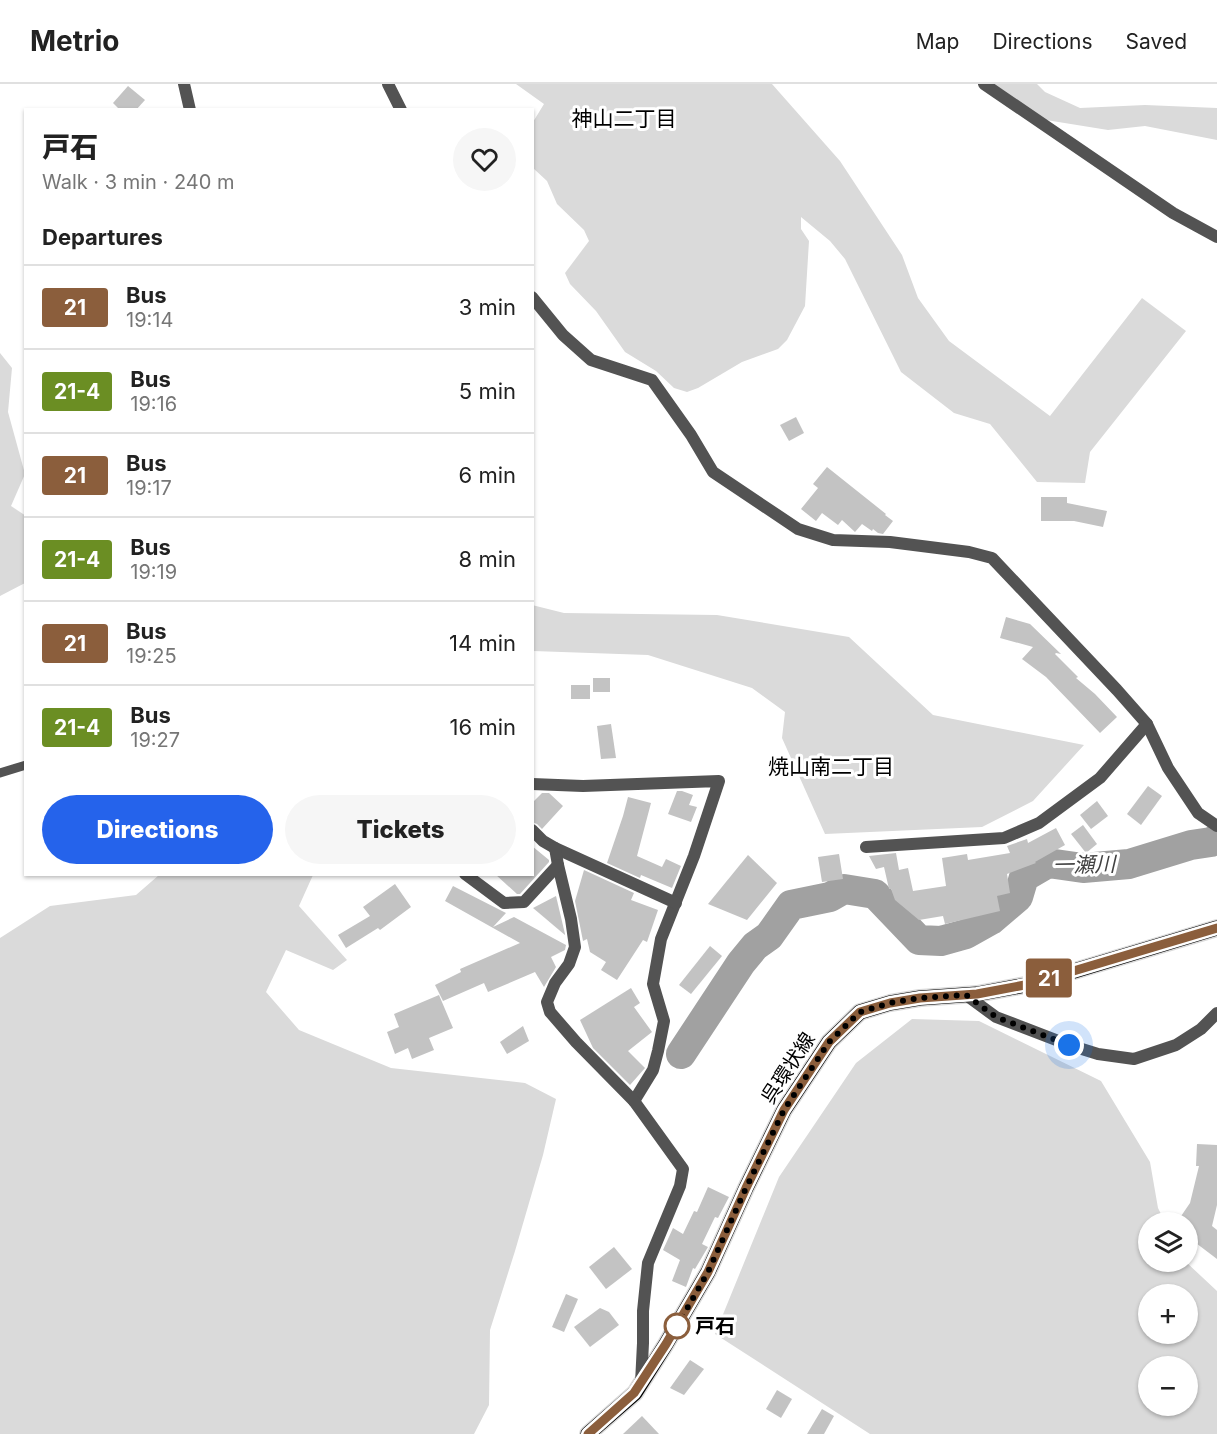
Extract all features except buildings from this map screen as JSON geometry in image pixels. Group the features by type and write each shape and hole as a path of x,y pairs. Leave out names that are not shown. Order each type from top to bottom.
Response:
{"main road":[{"name":"呉環状線","path":"588,1434 634,1393 641,1383 708,1272 784,1110 829,1042 860,1012 890,1003 920,998 977,994 1030,984 1217,928"}],"street":[{"path":"184,84 190,108"},
{"path":"388,84 400,108"},
{"path":"984,84 1173,213 1217,237"},
{"path":"534,299 563,335 591,360 652,381 691,435 713,472 798,530 833,540 890,542 969,552 992,558 1147,724 1168,768 1197,813 1215,824"},
{"path":"866,847 1004,838 1039,823 1100,778 1147,724"},
{"path":"534,784 583,786 719,781 661,939 653,984 663,1021 653,1070 634,1101"},
{"path":"534,832 555,848 676,903"},
{"path":"555,848 575,947 569,964 555,983 547,1002 550,1011 576,1042 634,1101 683,1169 680,1186 648,1263 643,1311 641,1383"},
{"path":"468,876 504,903 524,902 558,865"},
{"path":"966,995 996,1017 1059,1041 1098,1054 1134,1059 1176,1045 1201,1029 1217,1013"}],"lane":[{"path":"0,773 24,766"}],"shaded area":[{"path":"516,84 772,84 840,161 902,255 918,298 949,341 1050,416 1142,298 1186,331 1090,452 1085,483 1037,482 990,424 954,413 901,372 845,259 830,241 801,217 801,229 809,241 805,306 787,340 778,349 742,362 698,388 687,392 674,388 656,371 625,352 596,311 570,284 565,273 589,241 584,230 557,204 547,181 534,169 534,120 544,104"},
{"path":"994,84 1037,84 1045,92 1080,108 1145,105 1217,108 1217,140 1145,126 1108,130 1046,120"},
{"path":"0,353 12,368 8,412 24,470 24,476 11,506 24,515 24,584 0,596"},
{"path":"534,606 564,613 717,615 849,637 933,715 1084,745 1033,801 982,827 825,834 782,738 785,712 752,688 648,655 534,651"},
{"path":"158,876 313,876 299,906 347,960 333,970 286,950 266,992 299,1030 391,1068 525,1083 556,1099 543,1155 490,1330 489,1405 474,1434 0,1434 0,938 50,906 136,895"},
{"path":"912,1019 979,1021 1101,1081 1150,1162 1160,1212 1138,1212 1138,1272 1197,1272 1217,1291 1217,1434 870,1434 715,1334 779,1177 856,1063"}],"waterway":[{"name":"一瀬川","path":"681,1054 741,963 755,946 769,936 791,905 830,897 844,889 875,894 919,940 941,941 966,934 991,920 1018,897 1024,877 1048,863 1083,868 1129,864 1217,839"}],"bus line":[{"name":"21","path":"588,1434 634,1393 666,1344 708,1272 784,1110 829,1042 860,1012 890,1003 920,998 977,994 1030,984 1217,928"}],"place":[{"name":"戸石","path":"677,1326"}],"district":[{"name":"神山二丁目","path":"624,119"},
{"name":"焼山南二丁目","path":"831,767"}],"route":[{"path":"677,1326 708,1272 784,1110 829,1042 860,1012 890,1003 920,998 966,995 996,1017 1069,1045"}]}
